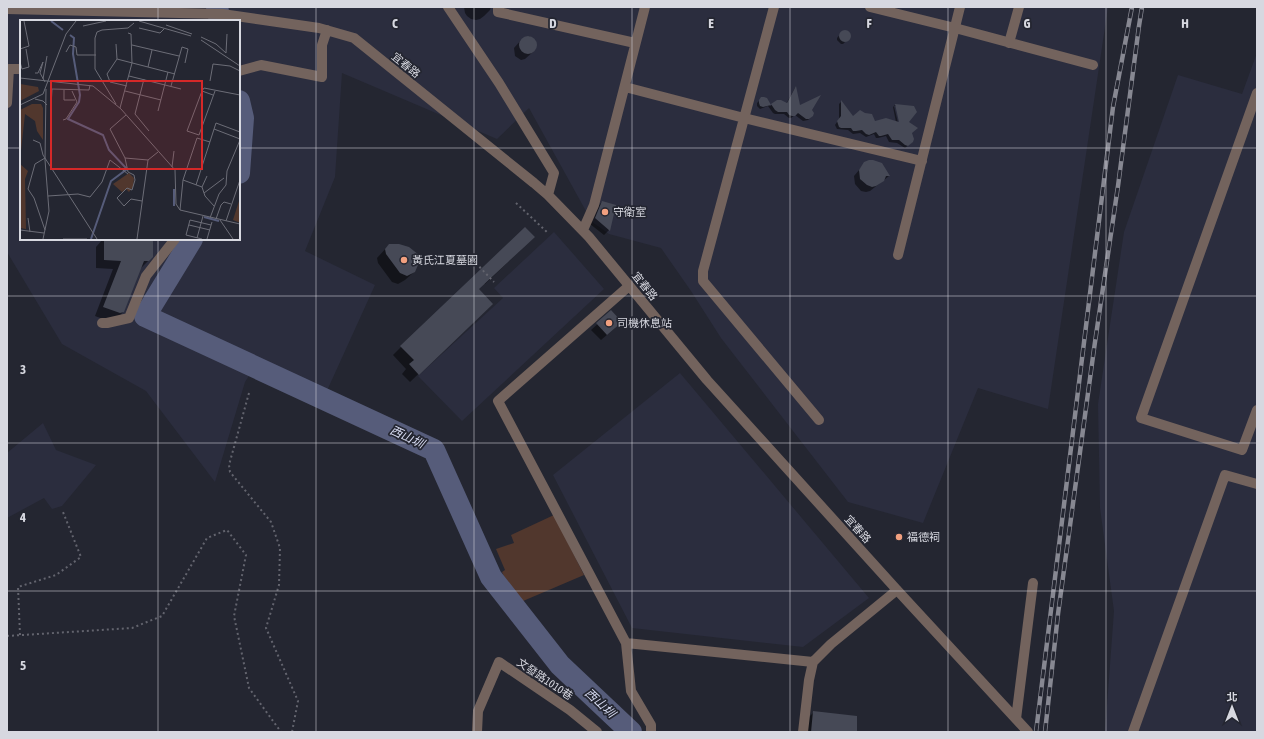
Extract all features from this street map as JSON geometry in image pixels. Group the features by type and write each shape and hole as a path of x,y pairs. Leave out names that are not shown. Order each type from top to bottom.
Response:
{"street":[{"path":"448,7 499,83 554,174 548,195"},
{"path":"498,7 498,12 635,43"},
{"path":"583,230 594,205 645,7"},
{"path":"774,7 703,271 703,281 819,420"},
{"path":"870,7 1093,65"},
{"path":"898,255 960,7"},
{"path":"1009,43 1019,7"},
{"name":"宜春路","path":"7,9 222,14 319,28 354,38 548,195 583,230 707,380 1028,732"},
{"path":"240,71 261,65 322,77 322,45 327,30"},
{"path":"7,103 9,69 20,69"},
{"path":"625,87 744,118 922,161"},
{"path":"1257,93 1142,418 1242,450 1257,410"},
{"path":"102,323 129,318 146,276 174,240"},
{"path":"629,286 498,401 626,643 631,691 651,725 651,732"},
{"path":"1133,732 1225,475 1257,484"},
{"path":"1016,719 1032,583"},
{"path":"802,732 813,662 831,644 898,590"},
{"path":"626,643 813,662"},
{"name":"文發路1010巷","path":"477,732 478,711 499,662 570,710 597,732"}],"path":[{"path":"516,203 548,233"},
{"path":"469,256 494,282"},
{"path":"249,393 229,465 230,472 270,522 280,548 278,585 266,628 298,701 292,732"},
{"path":"20,635 18,587 56,575 81,557 63,512"},
{"path":"7,636 132,628 162,616 207,538 227,530 246,555 234,616 249,688 281,732"}],"shaded area":[{"path":"8,7 1108,7 1048,409 978,388 923,523 848,502 721,338 661,248 609,234 592,222 529,108 497,139 342,73 335,177 305,251 375,285 325,395 258,362 245,382 215,482 146,391 62,344 7,252"},
{"path":"1257,53 1257,732 1105,732 1114,611 1100,508 1098,404 1124,232 1178,75 1242,94"},
{"path":"554,232 604,289 462,421 418,376 503,298 494,288"},
{"path":"680,373 869,598 803,647 632,628 553,475"},
{"path":"43,423 56,450 96,465 62,506 52,509 44,498 7,518 7,453"},
{"path":"554,515 584,575 516,604 502,572 505,570 496,549 514,543 511,535"}],"building":[{"path":"843,30 847,30 851,36 847,42 843,42 839,38 839,34"},
{"path":"524,36 532,36 537,41 535,52 532,54 524,54 519,49 519,41"},
{"path":"796,86 800,105 821,95 812,110 814,113 813,116 809,119 806,119 798,113 795,116 792,116 787,112 778,112 771,104 777,100 787,103"},
{"path":"761,97 767,98 771,105 763,107 760,106 759,100"},
{"path":"841,100 853,116 860,110 865,113 872,114 875,121 886,118 899,122 895,104 914,106 917,112 909,122 918,128 912,133 914,139 913,142 908,146 899,140 892,140 888,134 879,136 876,132 869,135 862,130 853,131 851,128 839,127 837,121 841,116"},
{"path":"869,160 882,163 890,176 886,176 884,181 872,187 860,179 859,170 864,162"},
{"name":"守衛室","path":"602,201 616,205 610,231 595,218"},
{"path":"525,227 535,237 479,289 493,304 419,375 409,364 414,360 400,346"},
{"path":"104,240 153,240 153,257 149,261 144,261 124,312 120,313 103,307 121,261 104,260"},
{"name":"黃氏江夏墓園","path":"389,244 399,244 409,247 419,255 418,265 415,272 407,276 400,273 386,254 385,249"},
{"name":"司機休息站","path":"611,310 622,322 607,335 596,323"},
{"path":"813,711 857,716 857,732 811,732"}],"waterway":[{"name":"西山圳","path":"217,7 220,20"},
{"name":"西山圳","path":"240,105 243,118 240,159"},
{"name":"西山圳","path":"191,240 145,316 434,450 491,577 560,665 631,732"}],"railway":[{"path":"1036,732 1113,107 1132,7"},
{"path":"1045,732 1058,614 1142,7"}],"place":[{"name":"守衛室","path":"605,212"},
{"name":"黃氏江夏墓園","path":"404,260"},
{"name":"司機休息站","path":"609,323"},
{"name":"福德祠","path":"899,537"}]}
